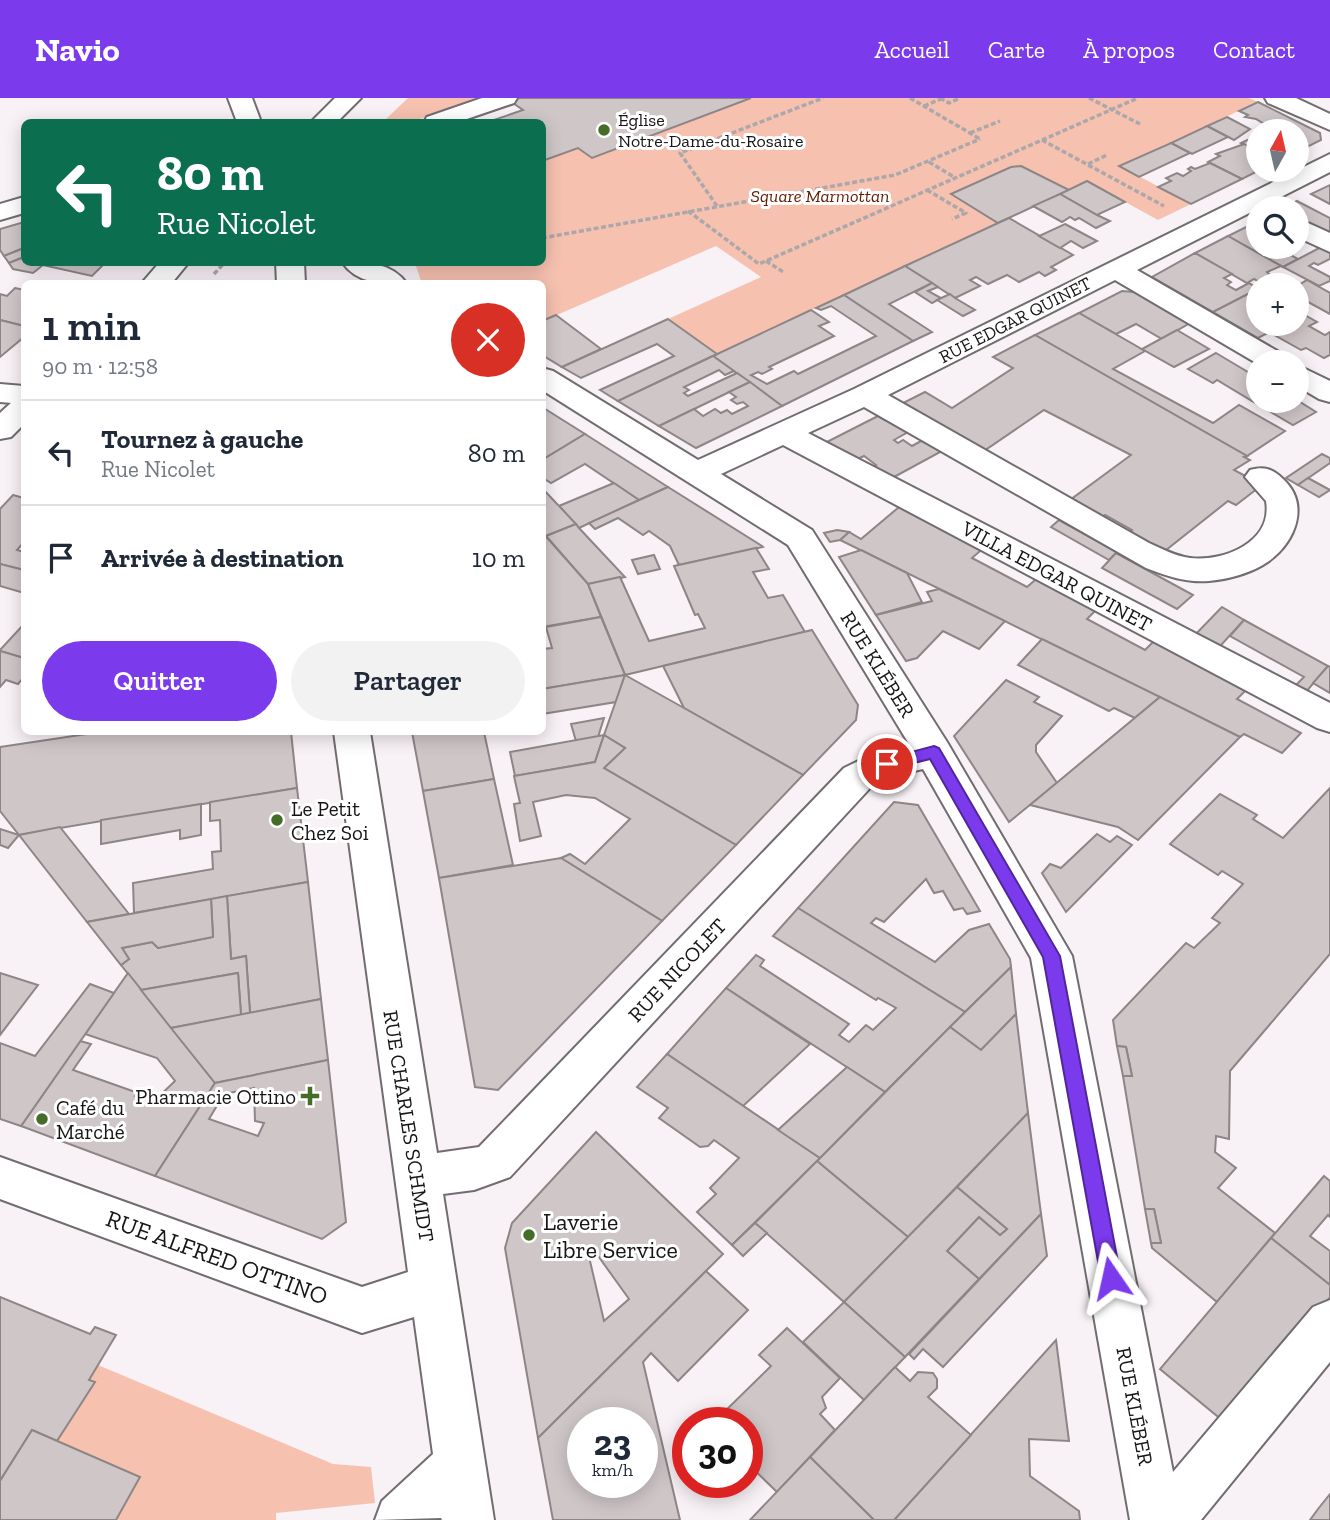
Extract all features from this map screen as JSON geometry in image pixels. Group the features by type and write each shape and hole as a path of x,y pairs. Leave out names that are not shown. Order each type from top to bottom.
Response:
{"street":[{"path":"240,98 248,119"},
{"path":"326,119 349,98"},
{"path":"445,119 505,98"},
{"path":"1277,98 1330,123"},
{"name":"RUE EDGAR QUINET","path":"1273,196 1330,162"},
{"path":"0,212 21,206"},
{"name":"RUE EDGAR QUINET","path":"697,473 865,395 1201,226 1246,209"},
{"path":"1309,233 1330,244"},
{"path":"159,280 172,266"},
{"path":"362,266 386,280"},
{"path":"1116,269 1255,350"},
{"name":"RUE KLÉBER","path":"546,379 800,538 934,752 1051,956 1156,1520"},
{"path":"1309,381 1330,393"},
{"path":"0,393 21,395"},
{"path":"865,395 1126,545 1167,565 1194,569 1219,568 1261,552 1271,542 1283,513 1283,500 1275,488 1261,477"},
{"path":"0,430 21,411"},
{"name":"VILLA EDGAR QUINET","path":"784,433 1330,719"},
{"name":"RUE CHARLES SCHMIDT","path":"352,735 468,1520"},
{"name":"RUE NICOLET","path":"416,1177 474,1169 494,1162 857,778 887,764 934,752"},
{"name":"RUE ALFRED OTTINO","path":"0,1178 362,1310 434,1287"},
{"path":"1167,1520 1330,1324"},
{"path":"401,1520 460,1464"}],"path":[{"path":"546,237 895,175 980,139 909,98"},
{"path":"924,106 941,99 949,103 960,98"},
{"path":"1088,98 1140,124"},
{"path":"688,211 759,264 1139,98"},
{"path":"717,206 680,153 819,99"},
{"path":"969,133 1000,121"},
{"path":"1042,140 1201,226"},
{"path":"1087,164 1107,155"},
{"path":"928,161 954,177"},
{"path":"927,190 966,213 952,219"},
{"path":"765,260 785,273"},
{"path":"214,274 221,266"}],"green space":[{"path":"408,98 481,98 420,119 386,119"},
{"name":"Square Marmottan","path":"751,98 1249,98 1258,102 1120,166 1191,204 1158,220 1087,181 1069,190 1021,166 952,194 998,223 717,354 668,319 761,277 716,246 546,320 546,280 421,280 416,266 546,266 546,160 578,148"},
{"path":"98,1365 333,1464 371,1467 375,1503 276,1513 276,1520 116,1520 140,1477 57,1441 94,1382 89,1380"}],"building":[{"name":"Église Notre-Dame-du-Rosaire","path":"519,98 751,98 592,158 578,148 546,160 546,119 497,119 523,110 510,101"},
{"path":"1258,102 1292,119 1256,119 1245,117 1248,115 1239,111"},
{"path":"1227,117 1246,127 1246,132 1234,140 1207,126"},
{"path":"1207,126 1228,137 1192,154 1171,143"},
{"path":"1309,128 1320,133 1321,140 1309,146"},
{"path":"1171,143 1190,153 1139,177 1119,166"},
{"path":"1246,145 1246,177 1242,179 1208,162 1220,156 1216,154"},
{"path":"1210,163 1242,179 1191,204 1158,187 1171,181 1166,178 1177,173 1183,176 1191,171 1188,169 1191,167 1195,169"},
{"path":"1021,166 1069,190 998,223 951,194 1011,167"},
{"path":"1087,181 1125,202 1097,215 1060,194"},
{"path":"1330,185 1330,204 1311,194"},
{"path":"1060,194 1110,221 1096,228 1079,218 1075,220 1070,217 1062,222 1033,206"},
{"path":"1309,207 1330,218 1330,236 1326,238 1309,229"},
{"path":"1009,218 1073,255 1051,267 1056,270 1045,276 1039,272 1019,282 1007,275 988,284 976,277 970,280 980,286 955,298 905,266"},
{"path":"21,223 21,249 4,256 0,250 0,229"},
{"path":"1065,224 1097,241 1083,248 1071,241 1060,248 1039,236"},
{"path":"1246,227 1246,246 1228,236"},
{"path":"1228,236 1246,246 1246,259 1269,259 1281,266 1268,273 1246,273 1246,282 1195,253"},
{"path":"1325,245 1330,248 1330,259 1309,266 1330,277 1330,281 1319,286 1309,281 1309,273 1294,273 1283,267 1298,259 1309,259 1309,253"},
{"path":"21,249 21,258 9,263 4,256"},
{"path":"1195,253 1232,274 1224,278 1231,282 1227,285 1236,290 1246,285 1246,295 1213,312 1152,277"},
{"path":"21,258 21,266 42,266 33,273 13,269 9,263"},
{"path":"1269,259 1298,259 1283,267"},
{"path":"47,266 102,266 92,276"},
{"path":"905,266 932,283 889,304 932,332 913,341 844,295"},
{"path":"1309,281 1330,293 1330,314 1309,303"},
{"path":"932,283 938,287 928,291 941,298 932,303 915,292"},
{"path":"15,288 21,289 21,325 0,320 0,294 7,296"},
{"path":"1122,291 1134,292 1190,323 1162,339 1136,324 1116,334 1079,313"},
{"path":"950,294 975,310 963,316 937,300"},
{"path":"844,295 913,341 782,406 713,356 811,310 829,322 819,326 834,336 769,367 772,369 762,374 758,372 751,375 767,384 794,371 798,374 876,336 831,306 821,310 816,308"},
{"path":"1246,295 1246,331 1213,312"},
{"path":"1079,313 1145,351 1113,369 1213,423 1239,405 1246,409 1246,413 1253,413 1285,431 1247,456 1035,335"},
{"path":"556,315 601,349 562,367 546,357 546,319"},
{"path":"1309,317 1317,322 1309,326"},
{"path":"668,319 717,354 618,401 600,390 674,356 657,344 581,378 562,367"},
{"path":"0,320 21,325 21,340 0,357"},
{"path":"1309,326 1325,335 1330,332 1330,355 1324,358 1306,348 1301,350 1276,336 1309,336"},
{"path":"1177,330 1209,349 1174,367 1142,349"},
{"path":"1035,335 1247,456 1244,457 1250,460 1234,470 1262,485 1236,505 1228,501 1161,554 1126,534 1132,530 1105,515 1100,518 1070,500 1131,455 1044,410 981,453 899,405 925,392 952,408 1013,368 993,357"},
{"path":"1216,353 1246,371 1246,397 1217,380 1213,383 1188,369"},
{"path":"713,356 734,371 725,375 719,370 684,387 689,390 684,393 688,396 737,373 750,382 659,426 618,401"},
{"path":"750,382 782,406 696,448 659,426 694,409 703,416 715,409 721,413 727,410 732,414 748,406 743,402 737,404 731,400 736,397 729,392"},
{"path":"1309,408 1316,412 1293,425 1272,413 1309,413"},
{"path":"546,410 585,434 546,458"},
{"path":"878,416 908,432 894,440 898,443 903,440 912,446 923,440 942,451 883,483 863,472 876,465 864,456 847,464 815,448"},
{"path":"585,434 668,487 639,500 585,464 551,483 546,480 546,458"},
{"path":"1322,454 1330,458 1330,463 1298,485 1286,478"},
{"path":"1308,478 1330,490 1319,497 1298,485"},
{"path":"614,483 639,500 579,528 559,506"},
{"path":"668,487 763,547 679,565 670,546 649,531 643,535 618,518 595,529 589,523"},
{"path":"546,492 576,524 546,536"},
{"path":"13,495 21,497 21,545 17,550 21,551 21,569 0,564 0,509"},
{"path":"905,502 987,545 972,558 1027,587 1042,574 1101,605 1087,619 1145,650 1160,635 1252,684 1237,699 1301,733 1282,753 1244,734 1240,737 840,540 849,532 861,539"},
{"path":"1059,520 1117,552 1109,560 1051,527"},
{"path":"576,524 625,577 588,584 546,536"},
{"path":"837,530 849,532 840,540 830,542 824,533"},
{"path":"546,537 588,584 601,617 546,626"},
{"path":"756,548 769,569 753,572 768,598 783,595 805,632 625,675 588,584 620,577 649,641 705,628 698,614 695,615 674,566"},
{"path":"861,550 907,573 922,602 876,615 839,557"},
{"path":"1116,553 1193,595 1177,609 1102,568"},
{"path":"654,555 660,569 638,574 632,560"},
{"path":"0,564 21,569 21,592 0,586"},
{"path":"939,589 1005,621 979,649 943,631 917,658 906,661 876,615 932,601 927,592"},
{"path":"1222,607 1244,620 1212,655 1188,642"},
{"path":"601,617 625,675 546,688 546,649 552,648 546,627"},
{"path":"1244,620 1328,666 1306,692 1295,686 1304,677 1230,636"},
{"path":"21,627 21,657 0,650"},
{"path":"812,630 858,705 856,720 803,775 684,708 663,666"},
{"path":"1042,639 1160,697 1135,718 1114,708 1109,711 1018,665"},
{"path":"0,651 21,657 21,680 18,684 6,680 0,687"},
{"path":"1330,667 1330,693 1313,683"},
{"path":"625,675 616,702 546,713 546,688"},
{"path":"625,675 803,775 736,845 604,768 625,748 604,735"},
{"path":"1006,680 1039,697 1034,702 1062,716 1036,745 1036,752 1057,783 1009,822 954,736"},
{"path":"1160,697 1240,737 1138,840 1118,827 1030,805"},
{"path":"604,718 598,737 576,741 571,724"},
{"path":"80,735 291,735 297,788 19,835 0,811 0,747"},
{"path":"413,735 485,735 494,779 423,791"},
{"path":"604,735 595,762 515,776 510,752"},
{"path":"604,735 625,748 604,768 736,845 662,921 561,858 570,854 585,864 630,819 595,798 566,795 533,802 541,836 520,841 514,804 520,803 514,776 595,762"},
{"path":"494,779 513,865 439,878 423,791"},
{"path":"297,788 308,882 134,913 133,883 213,869 212,852 221,851 220,820 210,821 210,802"},
{"path":"1330,788 1330,954 1230,1071 1229,1139 1216,1136 1215,1152 1236,1168 1218,1188 1275,1233 1217,1302 1152,1248 1151,1243 1161,1243 1154,1209 1145,1209 1123,1076 1132,1076 1126,1047 1117,1046 1113,1020 1186,943 1194,948 1220,923 1212,918 1243,884 1222,871 1218,875 1170,844 1220,794 1257,815 1253,819 1283,838"},
{"path":"894,802 918,805 980,911 967,914 963,908 954,910 943,891 934,893 926,879 884,922 876,918 871,923 935,962 969,930 989,924 1010,959 1011,967 965,1012 798,908"},
{"path":"201,804 201,835 180,839 180,830 101,844 101,820"},
{"path":"60,827 129,914 87,922 19,835"},
{"path":"0,829 19,835 8,848 0,845"},
{"path":"1097,834 1110,842 1117,836 1132,845 1066,912 1042,873 1050,864 1061,868"},
{"path":"561,858 662,921 498,1090 475,1087 439,878"},
{"path":"308,882 321,999 250,1013 246,956 231,959 227,896"},
{"path":"227,896 231,959 246,956 250,1013 241,1015 238,973 141,990 121,965 129,959 122,948 152,942 158,948 213,937 211,899"},
{"path":"211,899 213,937 158,948 152,942 122,948 129,959 121,965 87,922"},
{"path":"798,908 965,1012 885,1092 726,988 756,955 764,960 760,966 849,1024 839,1035 849,1042 866,1025 873,1030 896,1008 878,998 876,1000 773,936"},
{"path":"1011,967 1016,1014 981,1050 950,1027"},
{"path":"0,973 38,985 0,1035"},
{"path":"128,973 215,1083 155,1176 21,1126 80,1041 91,1044 73,1070 138,1093 135,1096 153,1102 175,1081 157,1058 85,1034"},
{"path":"238,973 241,1015 171,1028 141,990"},
{"path":"90,984 114,993 21,1126 0,1119 0,1043 35,1056"},
{"path":"726,988 810,1044 743,1106 667,1054"},
{"path":"321,999 328,1060 215,1083 171,1028"},
{"path":"1016,1014 1028,1113 908,1237 817,1161 950,1027 981,1050"},
{"path":"1117,1046 1126,1047 1132,1076 1123,1076"},
{"path":"667,1054 820,1158 732,1245 697,1212 716,1194 710,1188 739,1158 714,1140 708,1146 700,1147 659,1118 668,1108 637,1087"},
{"path":"328,1060 346,1222 322,1239 155,1176 215,1083","holes":["254,1088 255,1121 264,1123 258,1136 209,1119 224,1094"]},
{"path":"847,1067 885,1092 820,1158 778,1130"},
{"path":"1028,1113 1041,1214 979,1279 947,1251 979,1217 1000,1235 1007,1229 957,1187"},
{"path":"596,1132 723,1254 538,1438 505,1248 512,1223","holes":["596,1253 629,1299 604,1321 590,1261"]},
{"path":"817,1161 908,1237 844,1302 755,1223"},
{"path":"1324,1176 1330,1181 1330,1217 1328,1215 1310,1236 1330,1251 1330,1285 1271,1238"},
{"path":"957,1187 1007,1229 1000,1235 979,1217 947,1251 979,1279 905,1357 844,1302"},
{"path":"1145,1209 1154,1209 1161,1243 1151,1243"},
{"path":"1041,1214 1047,1256 943,1367 923,1349 914,1359 909,1354"},
{"path":"755,1223 767,1233 743,1256 732,1245"},
{"path":"1271,1238 1330,1285 1330,1297 1228,1425 1160,1369"},
{"path":"706,1271 748,1310 678,1381 651,1353 643,1362 654,1407 569,1407"},
{"path":"0,1297 90,1334 95,1327 116,1335 89,1380 95,1382 57,1441 32,1430 0,1481"},
{"path":"844,1302 905,1357 864,1400 803,1342"},
{"path":"787,1328 840,1378 822,1397 826,1408 820,1414 835,1430 777,1492 763,1478 763,1407 729,1407 771,1366 759,1355"},
{"path":"1056,1340 1069,1441 1029,1439 1030,1476 1079,1511 1080,1520 894,1520"},
{"path":"895,1367 910,1381 918,1372 933,1373 937,1379 937,1388 928,1397 971,1435 894,1520 874,1520 810,1457"},
{"path":"567,1409 567,1498 658,1498 658,1426 672,1486 672,1498 675,1498 680,1520 553,1520 538,1438"},
{"path":"32,1430 140,1477 116,1520 0,1520 0,1481"},
{"path":"810,1457 874,1520 750,1520"},
{"path":"1330,1494 1330,1520 1310,1520 1318,1509"}],"place":[{"name":"Église Notre-Dame-du-Rosaire","path":"604,130"},
{"name":"Le Petit Chez Soi","path":"277,820"},
{"name":"Pharmacie Ottino","path":"310,1096"},
{"name":"Café du Marché","path":"42,1119"},
{"name":"Laverie Libre Service","path":"529,1235"}],"route":[{"path":"887,764 934,752 1051,956 1111,1278"}]}
